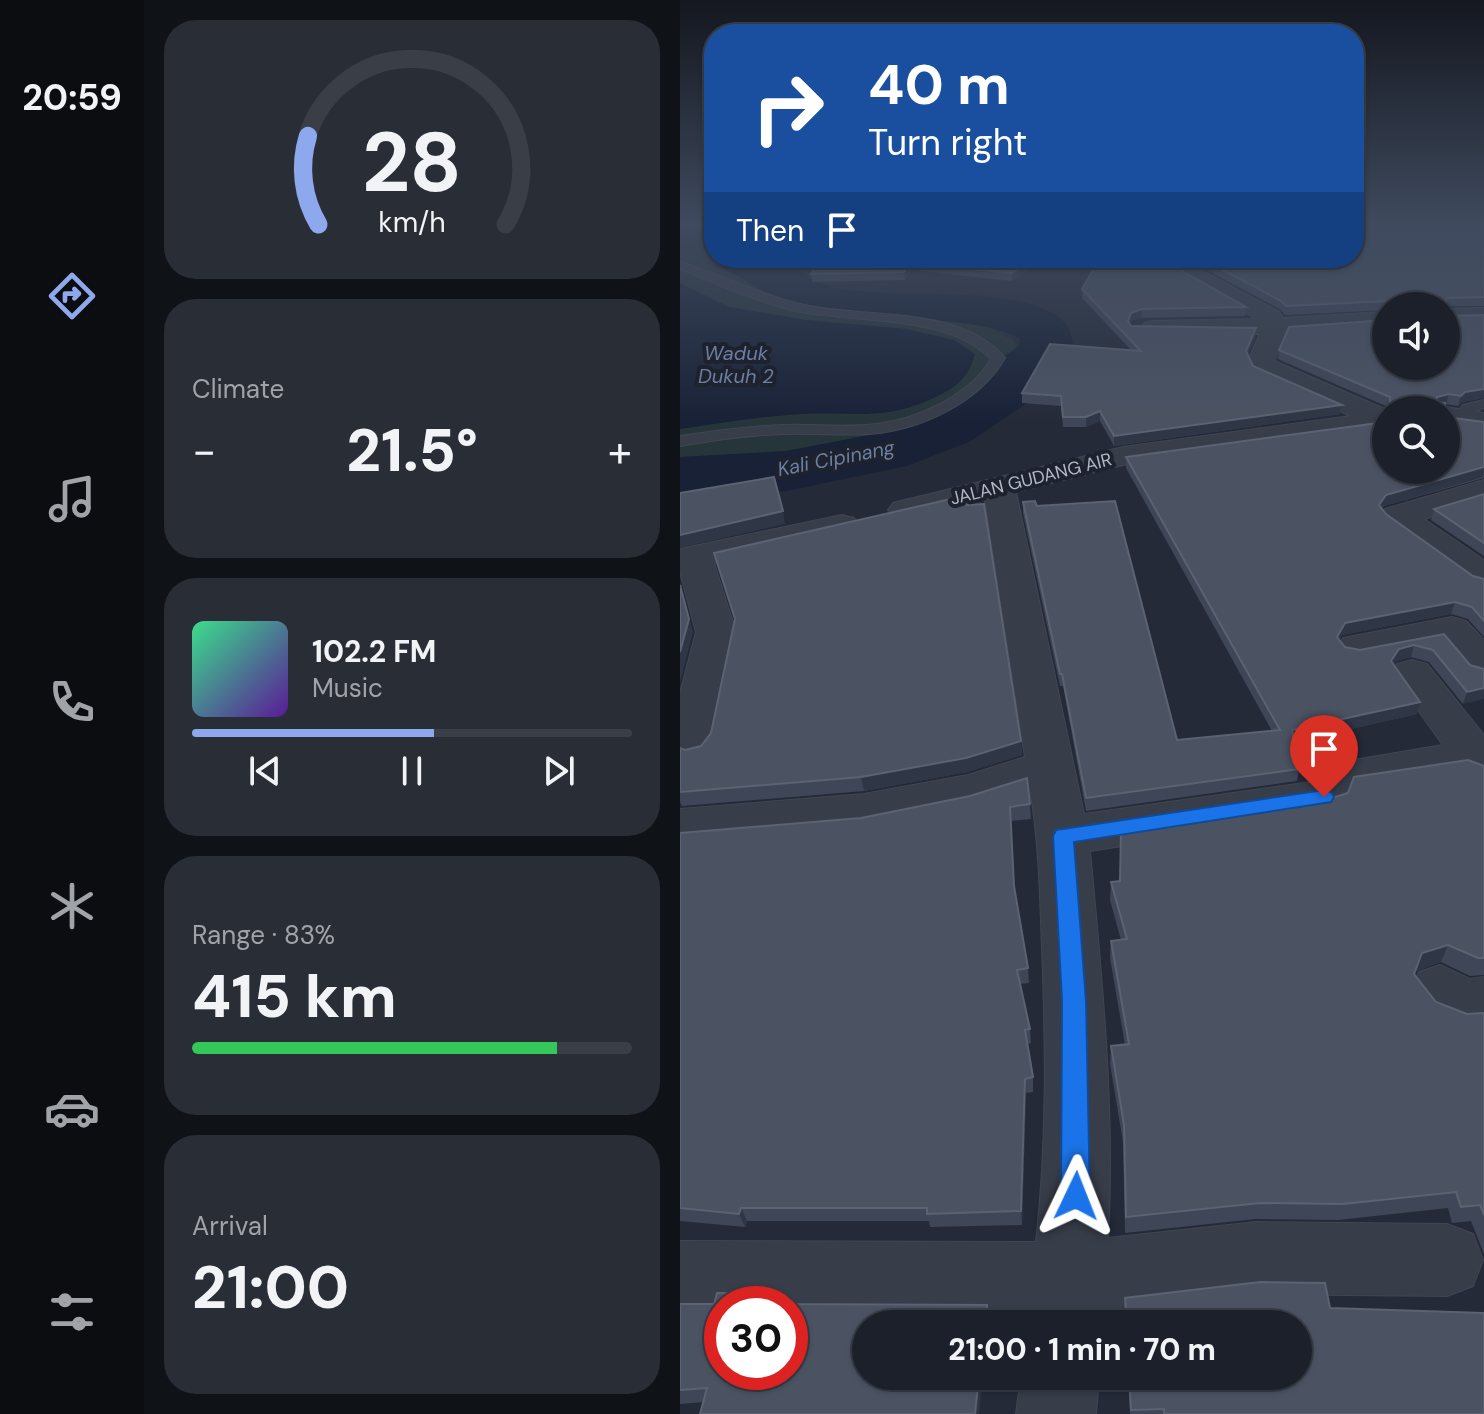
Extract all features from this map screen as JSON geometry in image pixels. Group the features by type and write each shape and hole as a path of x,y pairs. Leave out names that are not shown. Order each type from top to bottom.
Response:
{"street":[{"path":"1225,291 1262,310 1276,326"},
{"path":"1460,316 1484,315"},
{"path":"1142,328 1276,326 1372,320"},
{"path":"1276,326 1261,361 1262,367 1372,414"},
{"name":"JALAN GUDANG AIR","path":"687,558 1123,456 1372,422"},
{"path":"999,487 1063,836 1074,1001 1078,1168 1067,1301"},
{"path":"1484,490 1397,516 1484,577"},
{"path":"687,558 716,632 689,746"},
{"path":"1357,647 1452,629 1484,666"},
{"path":"1063,836 1481,759 1412,673"},
{"path":"680,827 864,812 971,791 1051,765"},
{"path":"680,1278 1067,1301 1256,1258 1447,1260"},
{"path":"1056,1414 1059,1390"}],"lane":[{"path":"680,441 762,431 853,431 888,427 920,417 970,389 993,371 998,358 990,345 974,337 930,325 798,308 751,291"}],"shaded area":[{"name":"Waduk Dukuh 2","path":"680,291 767,291 806,305 843,311 958,317 988,326 1015,342 1018,358 988,388 951,411 909,429 814,451 680,460"}],"water":[{"name":"Waduk Dukuh 2","path":"680,291 696,291 729,307 806,320 907,329 954,340 975,354 966,375 956,385 936,397 900,410 870,414 788,415 680,429"}],"building":[{"path":"1084,291 1218,291 1246,307 1142,309 1131,313 1128,321 1131,326 1256,328 1246,351 1253,366 1342,405 1114,436 1100,411 1086,417 1063,417 1061,396 1022,393 1050,344 1141,351"},
{"path":"1262,291 1484,291 1484,297 1460,298 1460,292 1372,292 1372,302 1286,306"},
{"path":"1484,315 1484,389 1465,392 1461,396 1388,396 1279,350 1289,327 1372,321 1372,380 1460,380 1460,316"},
{"path":"1460,419 1484,422 1484,467 1460,474"},
{"path":"1372,424 1372,484 1424,484 1386,495 1379,505 1386,514 1473,576 1484,579 1484,621 1472,607 1455,602 1345,623 1337,637 1345,647 1360,650 1444,634 1470,665 1484,669 1484,688 1467,692 1433,650 1414,645 1399,649 1391,661 1420,702 1292,730 1299,769 1086,798 1023,502 1035,501 1037,506 1115,501 1177,740 1280,730 1126,457"},
{"path":"774,477 783,511 680,535 680,493"},
{"path":"1484,494 1484,543 1434,509"},
{"path":"964,496 966,505 984,504 1021,741 966,758 861,777 680,792 680,748 685,750 701,746 711,733 735,619 714,553"},
{"path":"680,585 689,619 680,652"},
{"path":"1468,760 1484,766 1484,958 1448,945 1422,953 1414,974 1436,1002 1467,1014 1484,1013 1484,1215 1480,1205 1461,1207 1456,1192 1343,1204 1260,1203 1126,1217 1124,1125 1111,1046 1129,1044 1111,941 1127,939 1111,882 1120,881 1121,832 1329,799 1348,793 1354,777"},
{"path":"1027,778 1030,804 1010,807 1014,886 1028,968 1017,970 1030,1029 1025,1030 1033,1077 1025,1079 1021,1211 927,1214 927,1208 741,1208 739,1214 680,1208 680,833 861,818 970,796"},
{"path":"1260,1282 1325,1283 1330,1308 1484,1313 1484,1414 1164,1414 1164,1409 1131,1410 1130,1390 1312,1390 1312,1310 1126,1310 1125,1298"},
{"path":"680,1304 704,1304 704,1388 680,1390"},
{"path":"808,1304 987,1305 986,1310 852,1310 852,1390 978,1390 975,1414 700,1414 706,1390 808,1390"}],"waterway":[{"name":"Kali Cipinang","path":"680,477 786,471 884,452 949,428 1006,391 1019,372 1047,350 1044,331 1014,316 941,308 830,303 798,291"}],"route":[{"path":"1076,1196 1074,1001 1063,836 1324,797"}]}
